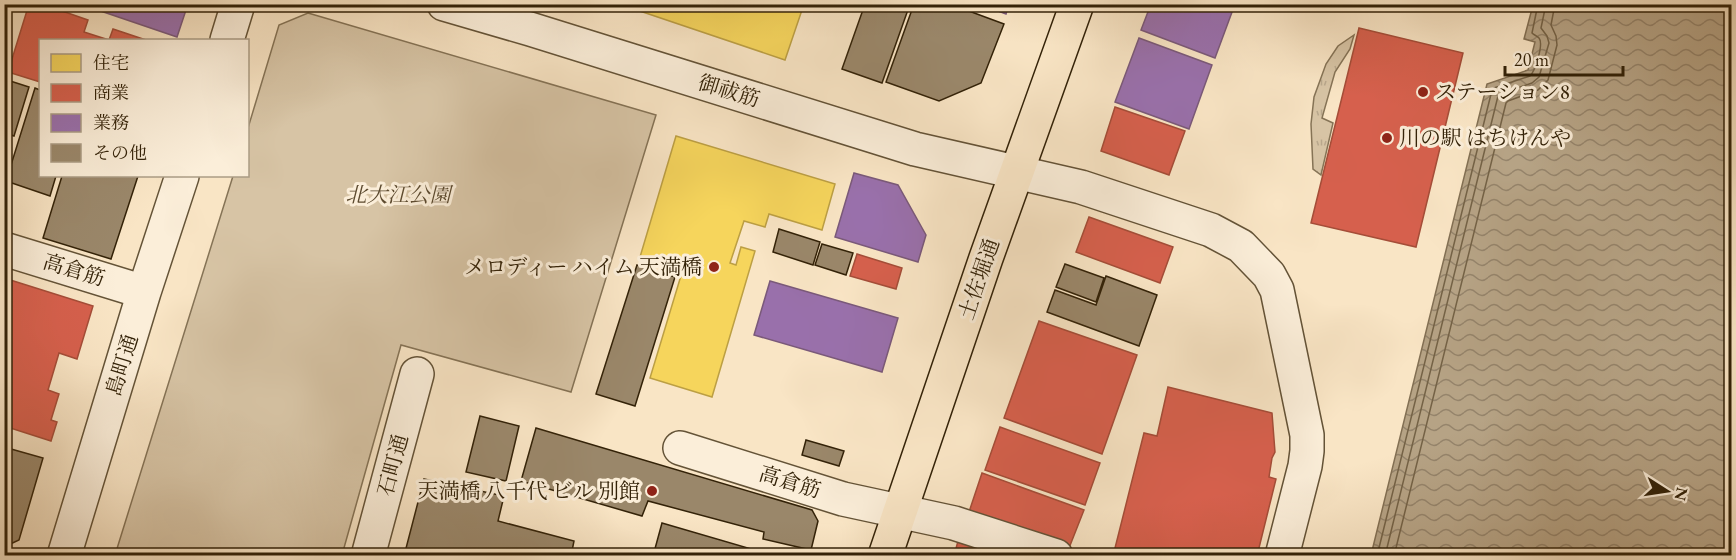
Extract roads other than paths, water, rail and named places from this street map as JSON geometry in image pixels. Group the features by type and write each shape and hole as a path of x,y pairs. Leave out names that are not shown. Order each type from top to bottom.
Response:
{"main road":[{"name":"土佐堀通","path":"885,555 1077,4"}],"street":[{"path":"227,39 238,4"},
{"name":"御祓筋","path":"444,4 534,17 915,149 1081,187 1211,230 1241,246 1269,274 1277,290 1307,435 1305,465 1282,555"},
{"name":"島町通","path":"64,555 182,177"},
{"name":"高倉筋","path":"4,249 144,292"},
{"name":"石町通","path":"368,555 417,374"},
{"name":"高倉筋","path":"680,448 843,499 954,523 1056,555"}],"water":[{"path":"1533,5 1731,5 1731,555 1371,555 1487,84 1528,70 1535,42 1524,39"}],"place":[{"name":"ステーション8","path":"1423,92"},
{"name":"川の駅 はちけんや","path":"1387,138"},
{"name":"メロディー ハイム 天満橋","path":"714,267"},
{"name":"天満橋 八千代 ビル 別館","path":"652,491"}],"park label":[{"name":"北大江公園","path":"398,195"}]}
